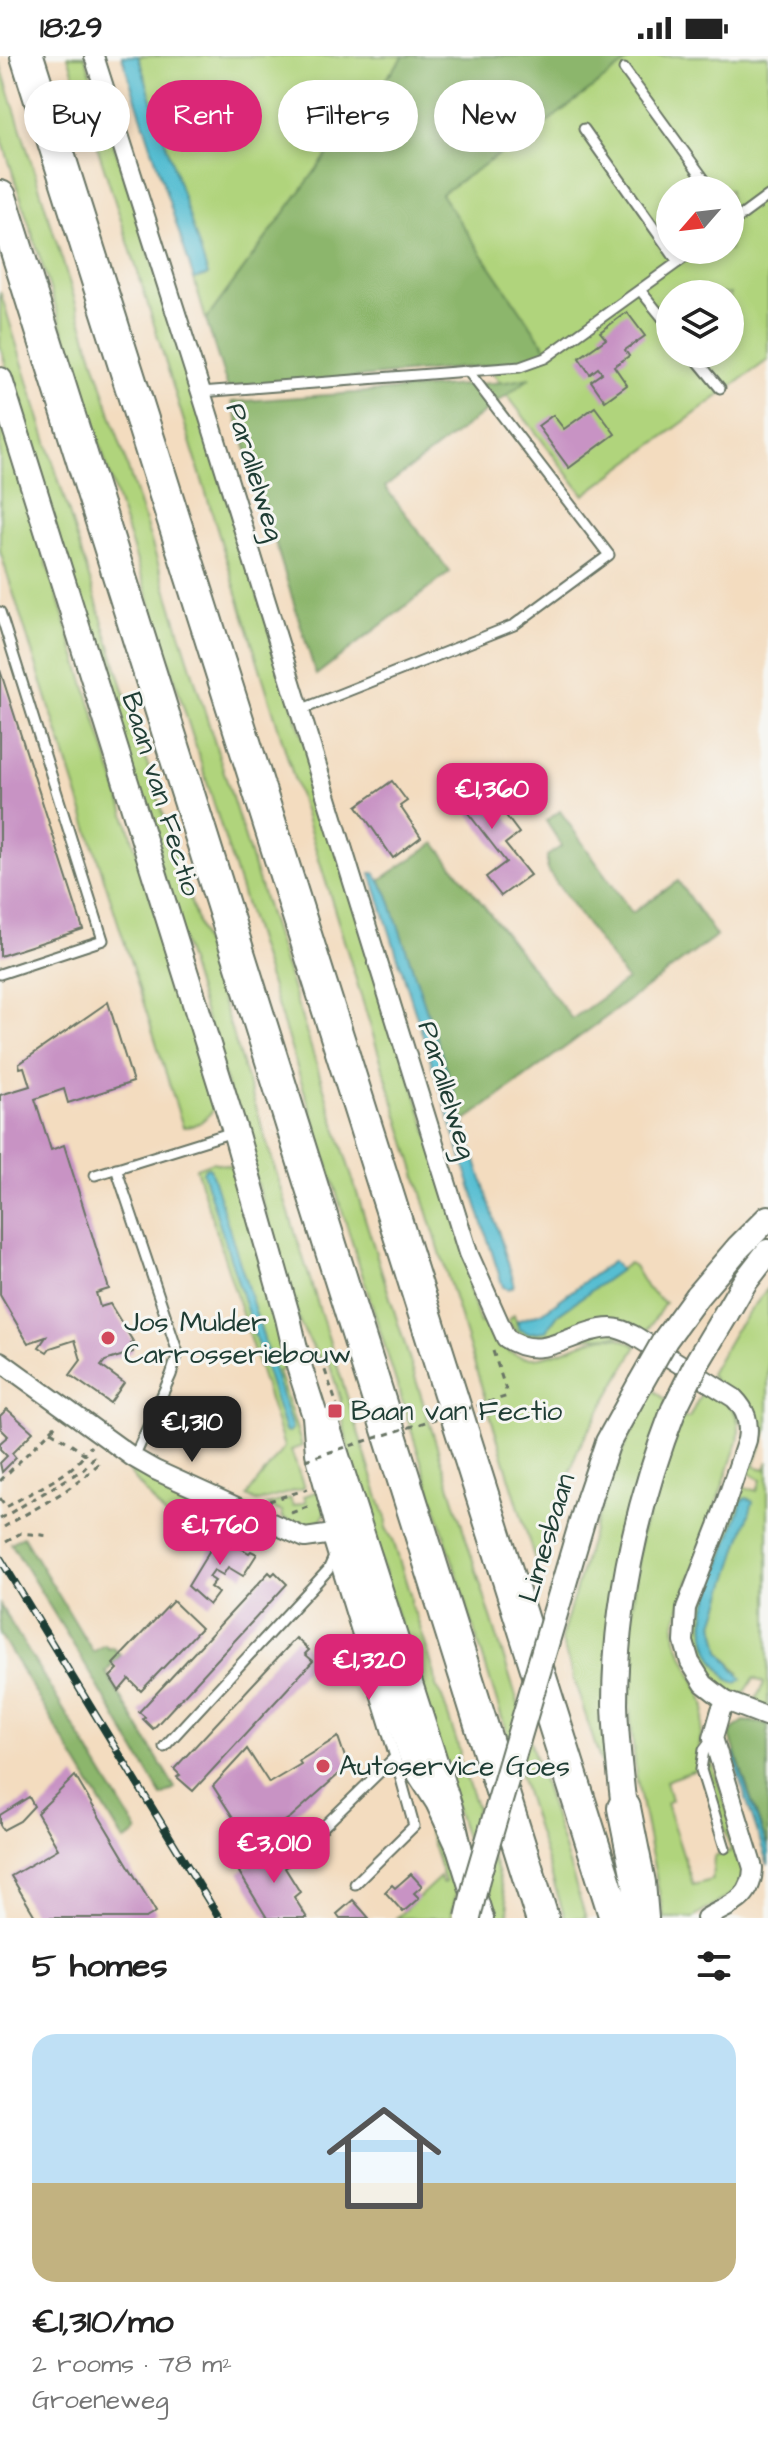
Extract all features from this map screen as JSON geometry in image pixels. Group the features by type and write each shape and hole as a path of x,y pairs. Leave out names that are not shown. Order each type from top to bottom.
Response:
{"highway":[{"path":"27,56 616,1918"},
{"path":"0,197 542,1918"},
{"path":"624,1808 639,1883 642,1918"}],"main road":[{"name":"Baan van Fectio","path":"0,380 235,1131 315,1416 318,1453 333,1535 415,1766 438,1802 459,1847"},
{"name":"Limesbaan","path":"468,1918 589,1498 608,1442 665,1340 697,1296 768,1218"},
{"path":"624,1808 615,1704 621,1612 647,1486 674,1409 698,1361 744,1283 768,1252"},
{"name":"Baan van Fectio","path":"288,1318 311,1371 450,1808 481,1918"}],"street":[{"name":"Parallelweg","path":"94,56 468,1253 506,1338 532,1349 600,1329 619,1329 734,1398 743,1407 749,1430 747,1440 686,1608 684,1642 690,1662 704,1684 726,1701"},
{"path":"0,1361 155,1470 305,1538 333,1535 364,1542"},
{"path":"706,1918 745,1896 753,1883 753,1868 713,1738 726,1701 768,1717"}],"lane":[{"path":"624,69 702,176"},
{"path":"584,129 656,231"},
{"path":"744,212 768,196"},
{"path":"201,392 520,367 545,358 675,264"},
{"path":"640,290 656,310"},
{"path":"704,368 720,388"},
{"path":"300,710 514,625 609,555 468,371"},
{"path":"0,612 103,940 0,974"},
{"path":"95,1175 235,1131"},
{"path":"116,1168 178,1353 134,1458"},
{"path":"333,1535 333,1559 414,1826 355,1884"},
{"path":"164,1747 328,1570 333,1559"},
{"path":"713,1738 704,1750 701,1770 725,1848"},
{"path":"315,1835 395,1757"}],"path":[{"path":"305,1460 508,1396 493,1351"},
{"path":"321,1359 337,1405"},
{"path":"0,1481 60,1420"},
{"path":"51,1431 85,1454"},
{"path":"0,1498 6,1507 79,1463 92,1444 99,1450 84,1469 2,1518 0,1510"},
{"path":"4,1527 88,1474 106,1453"},
{"path":"6,1542 21,1533 51,1536"}],"green space":[{"path":"68,56 85,56 93,80 76,80"},
{"path":"138,56 404,56 385,80 278,80 278,152 329,152 206,320 194,279 207,275 168,152 262,152 262,80 146,81"},
{"path":"404,56 635,56 545,123 545,80 434,80 434,152 503,152 441,194 548,351 528,362 228,389 206,320 329,152 418,152 418,80 385,80"},
{"path":"411,56 768,56 768,360 584,495 507,395 480,352 370,152 418,152 418,80 390,80"},
{"path":"0,63 24,139 24,152 28,152 586,1918 565,1918 0,133"},
{"path":"99,152 116,152 156,274 475,1281 469,1288 480,1323 490,1320 505,1348 529,1358 542,1357 607,1337 619,1338 637,1346 578,1449 538,1570"},
{"path":"0,291 387,1521 386,1528 393,1540 411,1606 435,1675 436,1687 441,1694 477,1808 467,1844 350,1462 341,1401 327,1356 319,1358 300,1324 0,346"},
{"path":"530,378 385,487 450,572 316,675 232,402"},
{"path":"0,412 216,1107 198,1124 183,1127 0,551"},
{"path":"560,811 632,913 678,881 716,936 464,1122 388,895 380,880 435,843 572,1019 627,980 547,870 547,856 562,846 546,821"},
{"path":"212,1162 234,1167 275,1309 286,1368 278,1371 302,1446 291,1450 304,1488 258,1502 247,1496 284,1447 196,1168"},
{"path":"629,1263 647,1288 665,1303 645,1334 540,1340 521,1334 508,1320 514,1315 517,1325 534,1333 546,1330 558,1314"},
{"path":"768,1288 768,1428 754,1466 765,1469 768,1461 768,1712 759,1707 756,1699 764,1683 754,1678 740,1700 710,1680 698,1656 692,1619 740,1488 757,1491 761,1480 744,1470 754,1440 710,1374 734,1332","holes":["743,1500 724,1592 714,1623 720,1651 740,1674 707,1647 704,1619"]},
{"path":"704,1388 732,1408 738,1422 738,1441 675,1623 676,1639 705,1708 696,1770 666,1781 671,1800 666,1803 693,1885 712,1880 714,1857 731,1851 707,1771 710,1756 746,1874 740,1889 693,1918 664,1918 636,1775 625,1662 641,1535 680,1417 689,1418"},
{"path":"652,1389 670,1403 648,1456 615,1786 609,1788 561,1639 595,1525 621,1455"},
{"path":"130,1466 200,1508 179,1532 128,1471"},
{"path":"324,1489 325,1514 311,1526 301,1526 283,1518 282,1512 267,1505 290,1498 293,1506 306,1502 304,1496"},
{"path":"23,1536 93,1652 105,1645 121,1655 106,1672 175,1788 162,1796 11,1543"},
{"path":"0,1605 138,1832 124,1841 0,1634"},
{"path":"744,1721 768,1724 768,1848 730,1736 733,1729"},
{"path":"401,1745 431,1799 459,1882 451,1918 396,1918 440,1877 442,1883 445,1882"},
{"path":"492,1856 509,1918 490,1918 480,1888"}],"water":[{"path":"122,56 138,56 146,81 146,130 130,80"},
{"path":"153,152 169,152 208,275 194,279"},
{"path":"371,873 375,873 388,895 464,1122 514,1282 513,1287 508,1289 503,1287"},
{"path":"208,1167 292,1428 289,1432 285,1431 203,1172"},
{"path":"613,1261 620,1270 558,1314 546,1331 528,1333 519,1329 517,1321 543,1312"},
{"path":"743,1499 753,1502 714,1623 720,1651 742,1679 736,1683 726,1677 711,1656 706,1640 705,1616"},
{"path":"734,1753 768,1850 768,1865 732,1756"}],"building":[{"path":"627,312 645,336 625,350 629,356 614,366 627,385 605,401 591,381 602,373 598,368 590,374 579,358 606,339 600,332"},
{"path":"595,407 615,434 569,468 538,426 553,415 564,429"},
{"path":"0,670 83,929 0,956"},
{"path":"474,773 519,833 505,844 530,875 501,896 486,877 506,862 451,791"},
{"path":"392,781 407,801 400,806 421,837 393,858 357,806"},
{"path":"108,1002 133,1082 68,1103 64,1089 35,1099 51,1150 64,1145 109,1289 96,1293 100,1307 110,1304 134,1343 131,1344 133,1352 105,1361 101,1366 124,1383 110,1403 70,1375 81,1360 75,1340 50,1348 47,1352 39,1347 46,1337 28,1343 0,1295 0,1095 30,1086 24,1067 20,1068 19,1064"},
{"path":"7,1409 33,1432 12,1453 16,1458 2,1472 0,1463 7,1456 0,1449 0,1443 8,1436 1,1429 0,1416"},
{"path":"219,1535 249,1553 257,1554 243,1576 228,1567 223,1575 214,1570 209,1577 215,1581 210,1587 218,1593 209,1605 188,1586"},
{"path":"269,1572 272,1575 275,1572 287,1584 153,1729 139,1712"},
{"path":"173,1601 201,1628 141,1691 129,1679 119,1691 110,1677 118,1669 113,1664"},
{"path":"296,1638 309,1650 305,1654 313,1661 193,1791 177,1777 180,1775 174,1769"},
{"path":"338,1737 348,1766 291,1817 250,1844 213,1786 247,1749 269,1783"},
{"path":"75,1776 156,1912 146,1918 36,1918 11,1876 58,1849 37,1813"},
{"path":"29,1797 34,1806 20,1821 3,1830 0,1815"},
{"path":"282,1846 284,1850 287,1848 295,1862 285,1868 300,1892 294,1897 307,1918 267,1918 239,1872"},
{"path":"411,1874 422,1886 414,1893 419,1898 403,1912 385,1892 392,1885 395,1888"},
{"path":"353,1900 369,1918 340,1918 337,1914"}],"railway":[{"path":"0,1558 219,1918"}],"place":[{"name":"Jos Mulder Carrosseriebouw","path":"108,1338"},
{"name":"Baan van Fectio","path":"335,1411"},
{"name":"Autoservice Goes","path":"323,1766"}]}
